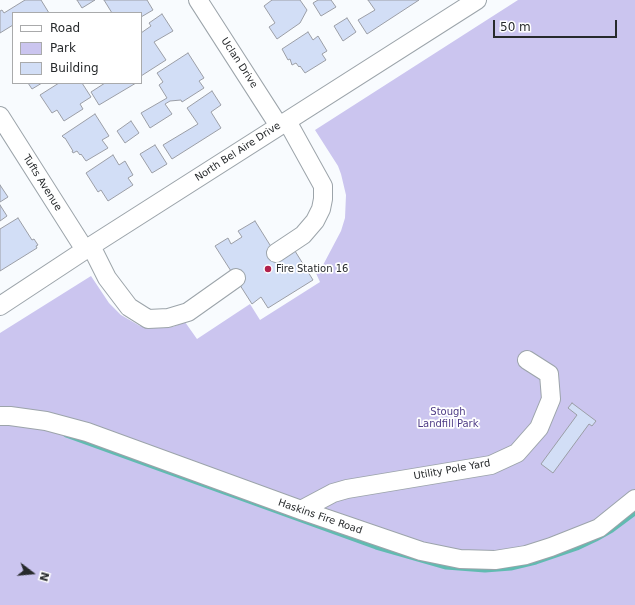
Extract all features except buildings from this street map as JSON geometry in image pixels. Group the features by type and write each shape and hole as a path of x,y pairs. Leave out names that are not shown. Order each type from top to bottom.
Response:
{"street":[{"name":"Uclan Drive","path":"198,0 283,124 322,186 323,198 321,209 315,221 303,235 276,253"},
{"name":"North Bel Aire Drive","path":"0,306 474,1"},
{"name":"Tufts Avenue","path":"0,116 107,278 129,307 148,319 168,318 188,312 236,278"},
{"name":"Utility Pole Yard","path":"301,510 333,493 347,489 491,465 517,452 539,428 551,399 549,374 527,360"},
{"name":"Haskins Fire Road","path":"0,416 46,421 87,432 301,510 422,552 460,559 496,560 526,555 551,547 599,528 635,499"}],"green space":[{"name":"Stough Landfill Park","path":"518,0 635,0 635,605 0,605 0,333 91,276 109,303 121,315 140,326 158,328 173,327 185,322 197,339 250,304 260,320 320,282 315,271 322,267 341,231 345,218 346,195 338,166 315,130"}],"waterway":[{"path":"66,435 376,547 446,567 485,570 511,568 536,562 577,548 596,539 612,530 635,513"}],"place":[{"name":"Fire Station 16","path":"268,269"}]}
